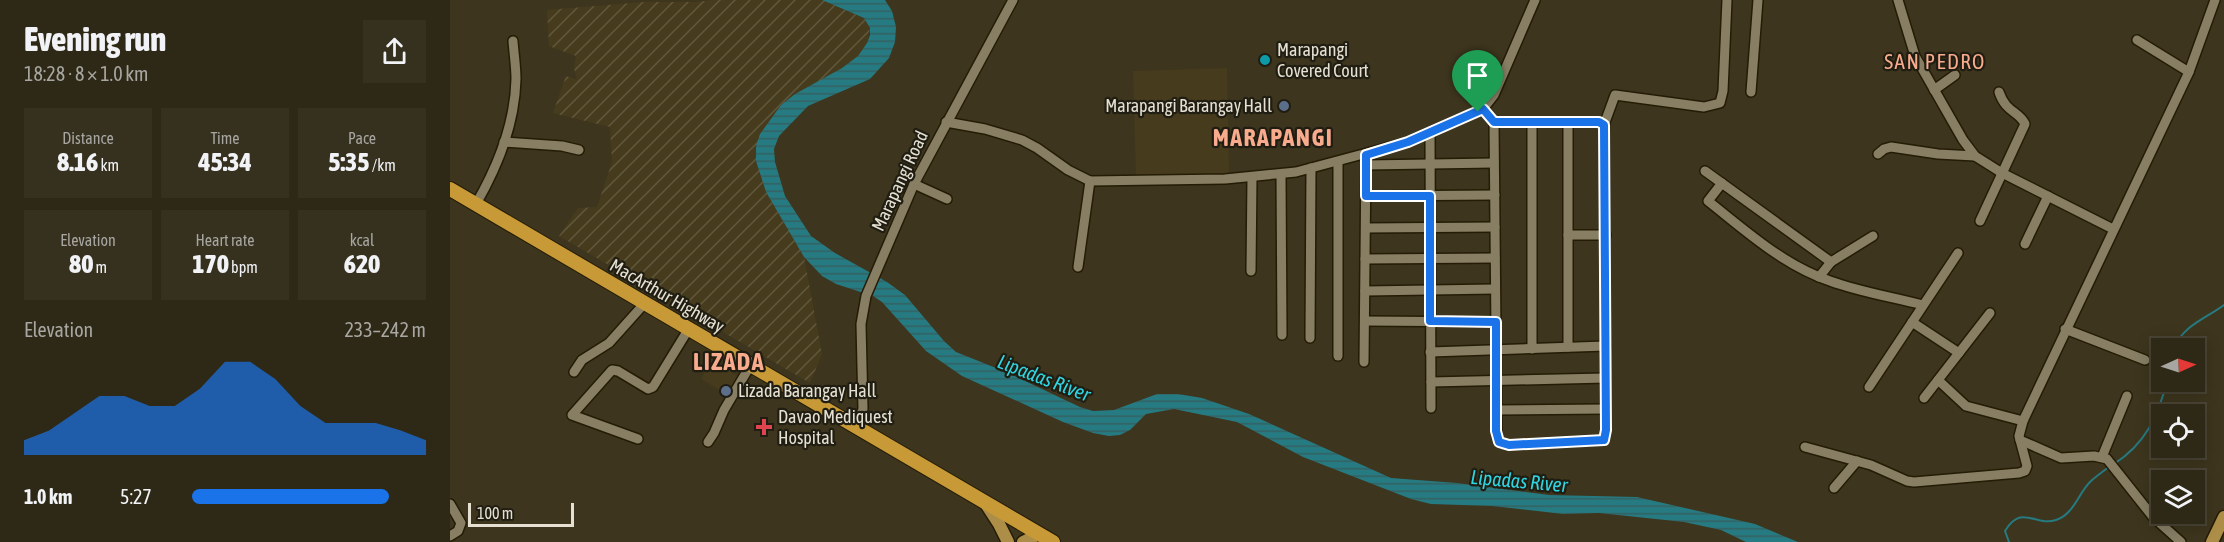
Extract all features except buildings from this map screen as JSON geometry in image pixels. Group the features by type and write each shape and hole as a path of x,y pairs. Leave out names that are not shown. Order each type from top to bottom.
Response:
{"highway":[{"name":"MacArthur Highway","path":"450,189 1053,542"}],"main road":[{"path":"986,503 1008,542"},
{"path":"2212,542 2222,525"},
{"path":"1023,542 1039,534"}],"street":[{"path":"946,122 1013,0"},
{"path":"1535,0 1494,95 1483,109 1494,122 1497,437 1499,442 1509,445 1604,440 1606,434 1604,125 1615,95 1704,107 1720,103 1723,91 1727,0"},
{"path":"1751,92 1758,0"},
{"path":"1898,0 1913,50 1967,147 1975,156 2002,173 2114,229"},
{"path":"1805,447 1886,470 1907,481 1914,482 2025,471 2027,466 2020,440 2023,421 2190,72 2215,0"},
{"path":"2137,40 2190,72"},
{"path":"476,204 491,178 504,142 515,89 513,41"},
{"path":"1934,90 1955,75"},
{"path":"1980,221 2025,124 2024,120 2005,106 1999,92"},
{"name":"Marapangi Road","path":"856,428 863,409 861,324 866,296 914,184 946,122 985,129 1022,140 1068,170 1090,181 1281,175 1338,162 1366,160 1483,109"},
{"path":"1494,122 1599,122 1604,125"},
{"path":"1532,122 1532,349"},
{"path":"1568,122 1568,348"},
{"path":"1430,133 1431,408"},
{"path":"504,142 562,146 579,150"},
{"path":"1878,154 1891,147 1938,154 1975,156"},
{"path":"1364,362 1366,160 1430,164 1494,163"},
{"path":"1338,162 1338,356"},
{"path":"1310,338 1311,168"},
{"path":"1705,171 1831,262"},
{"path":"1281,175 1282,335"},
{"path":"1251,271 1252,177"},
{"path":"1077,267 1090,181"},
{"path":"1722,183 1708,201 1765,246 1795,266 1843,285 1923,305"},
{"path":"914,184 947,199"},
{"path":"1366,196 1495,195"},
{"path":"2025,244 2048,196"},
{"path":"1366,228 1495,227"},
{"path":"1568,235 1606,235"},
{"path":"1819,277 1831,262 1873,236"},
{"path":"1869,387 1958,253"},
{"path":"1365,260 1495,258"},
{"path":"1365,291 1495,289"},
{"path":"574,372 582,360 609,343 644,304"},
{"path":"1924,398 1990,312"},
{"path":"1365,321 1496,322"},
{"path":"1912,322 1959,353"},
{"path":"2066,329 2145,360"},
{"path":"638,439 572,415 612,370 618,371 648,389 653,387 688,330"},
{"path":"1431,352 1606,346"},
{"path":"708,442 750,366"},
{"path":"1431,382 1606,378"},
{"path":"1938,380 1966,406 2023,421"},
{"path":"2109,462 2127,396"},
{"path":"1496,410 1606,409"},
{"path":"2020,440 2061,458 2109,462 2153,517 2181,542"},
{"path":"1834,488 1857,461"},
{"path":"450,504 460,523 458,531 452,537"}],"shaded area":[{"path":"822,0 864,18 870,28 867,43 858,56 781,105 760,134 756,161 766,192 804,257 822,354 810,383 559,236 578,208 597,207 612,162 610,127 553,113 566,76 577,80 574,68 576,56 549,46 547,10 644,2"},
{"path":"1227,68 1229,174 1136,176 1133,71"},
{"path":"712,360 740,377 729,396 701,379"}],"water":[{"path":"822,0 885,0 892,11 896,27 895,42 889,58 870,79 808,106 779,136 774,149 775,162 785,196 811,236 905,295 956,352 1093,411 1114,410 1157,394 1178,394 1202,398 1249,414 1391,478 1457,483 1549,495 1637,497 1755,524 1798,542 1746,542 1721,530 1684,522 1599,513 1563,514 1492,506 1431,504 1411,499 1303,457 1237,422 1174,409 1146,414 1130,430 1120,435 1109,436 1063,422 962,376 926,351 882,302 873,296 836,284 822,276 804,257 766,192 756,161 756,146 760,134 781,105 858,56 870,35 870,28 864,18"}],"waterway":[{"path":"2180,338 2189,328 2224,305"},
{"path":"2114,464 2134,448 2149,428 2163,392"},
{"path":"2009,542 2005,531 2017,518 2048,521 2062,517 2072,509 2090,482 2109,467"}],"place":[{"name":"Marapangi Covered Court","path":"1265,60"},
{"name":"Marapangi Barangay Hall","path":"1284,106"},
{"name":"Lizada Barangay Hall","path":"726,391"},
{"name":"Davao Mediquest Hospital","path":"764,427"}],"district":[{"name":"SAN PEDRO","path":"1935,62"},
{"name":"MARAPANGI","path":"1273,138"},
{"name":"LIZADA","path":"729,362"}],"route":[{"path":"1483,109 1494,122 1599,122 1604,125 1606,430 1604,440 1509,445 1499,442 1496,431 1496,322 1430,321 1430,196 1366,196 1366,155 1408,142 1478,112 1483,109"}],"water label":[{"name":"Lipadas River","path":"1044,378"},
{"name":"Lipadas River","path":"1519,481"}]}
